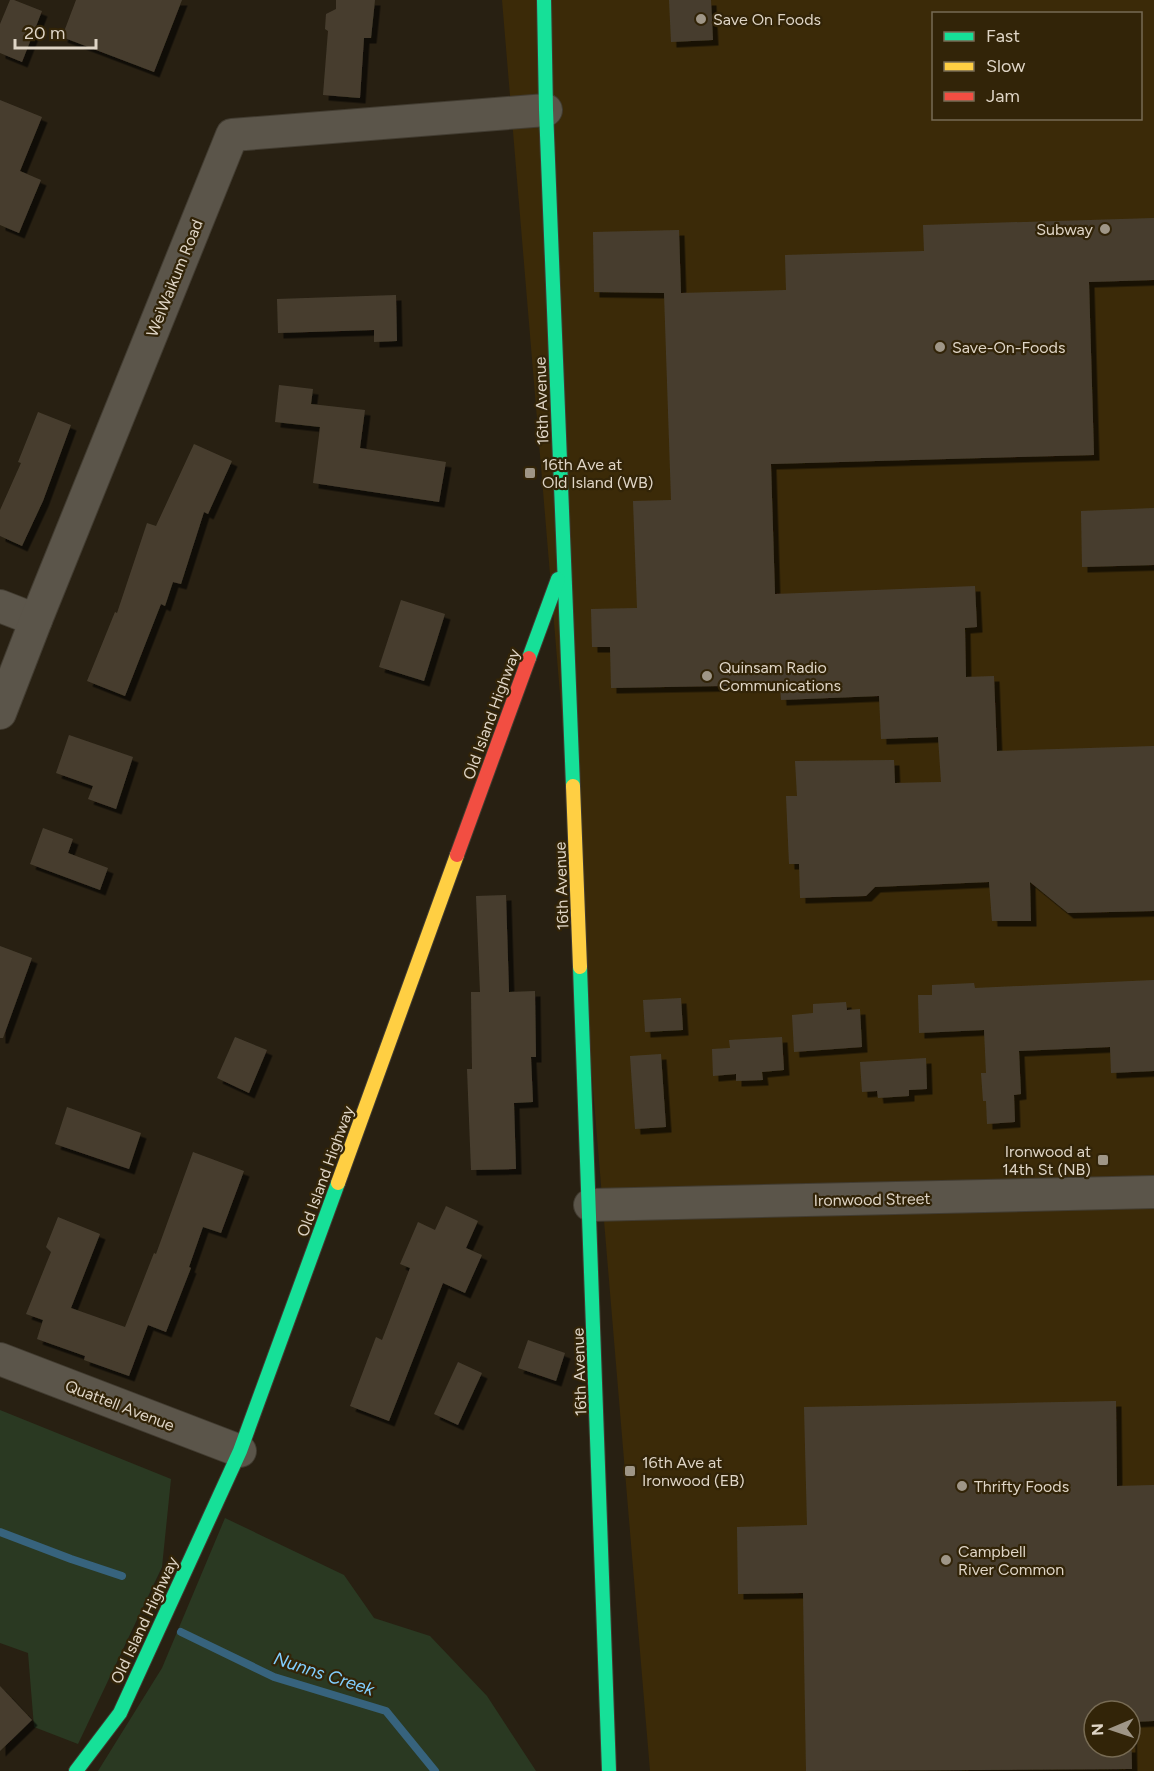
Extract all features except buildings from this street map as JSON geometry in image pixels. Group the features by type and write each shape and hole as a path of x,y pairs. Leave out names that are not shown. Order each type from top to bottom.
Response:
{"street":[{"name":"16th Avenue","path":"544,0 546,110 590,1205 609,1771"},
{"name":"WeiWaikum Road","path":"0,713 232,135 546,110"},
{"name":"Old Island Highway","path":"76,1771 120,1713 240,1451 564,563"},
{"path":"0,606 36,620"},
{"name":"Ironwood Street","path":"590,1205 1154,1192"},
{"name":"Quattell Avenue","path":"0,1359 240,1451"}],"shaded area":[{"path":"502,0 1154,0 1154,1771 650,1771"}],"green space":[{"path":"0,1410 171,1479 162,1567 78,1744 34,1727 28,1653 0,1643"},
{"path":"225,1518 344,1575 374,1618 430,1636 487,1696 536,1771 98,1771 162,1668"}],"waterway":[{"name":"Nunns Creek","path":"0,1532 122,1576"},
{"name":"Nunns Creek","path":"181,1632 274,1677 386,1711 435,1771"}],"traffic: fast":[{"path":"544,0 546,110 573,786"},
{"path":"529,658 558,579"},
{"path":"580,967 609,1771"},
{"path":"76,1771 120,1713 240,1451 338,1183"}],"traffic: slow":[{"path":"573,786 580,967"},
{"path":"338,1183 457,855"}],"traffic: jam":[{"path":"457,855 529,658"}],"place":[{"name":"Save On Foods","path":"701,19"},
{"name":"Subway","path":"1105,229"},
{"name":"Save-On-Foods","path":"940,347"},
{"name":"16th Ave at Old Island (WB)","path":"530,473"},
{"name":"Quinsam Radio Communications","path":"707,676"},
{"name":"Ironwood at 14th St (NB)","path":"1103,1160"},
{"name":"16th Ave at Ironwood (EB)","path":"630,1471"},
{"name":"Thrifty Foods","path":"962,1486"},
{"name":"Campbell River Common","path":"946,1560"}]}
